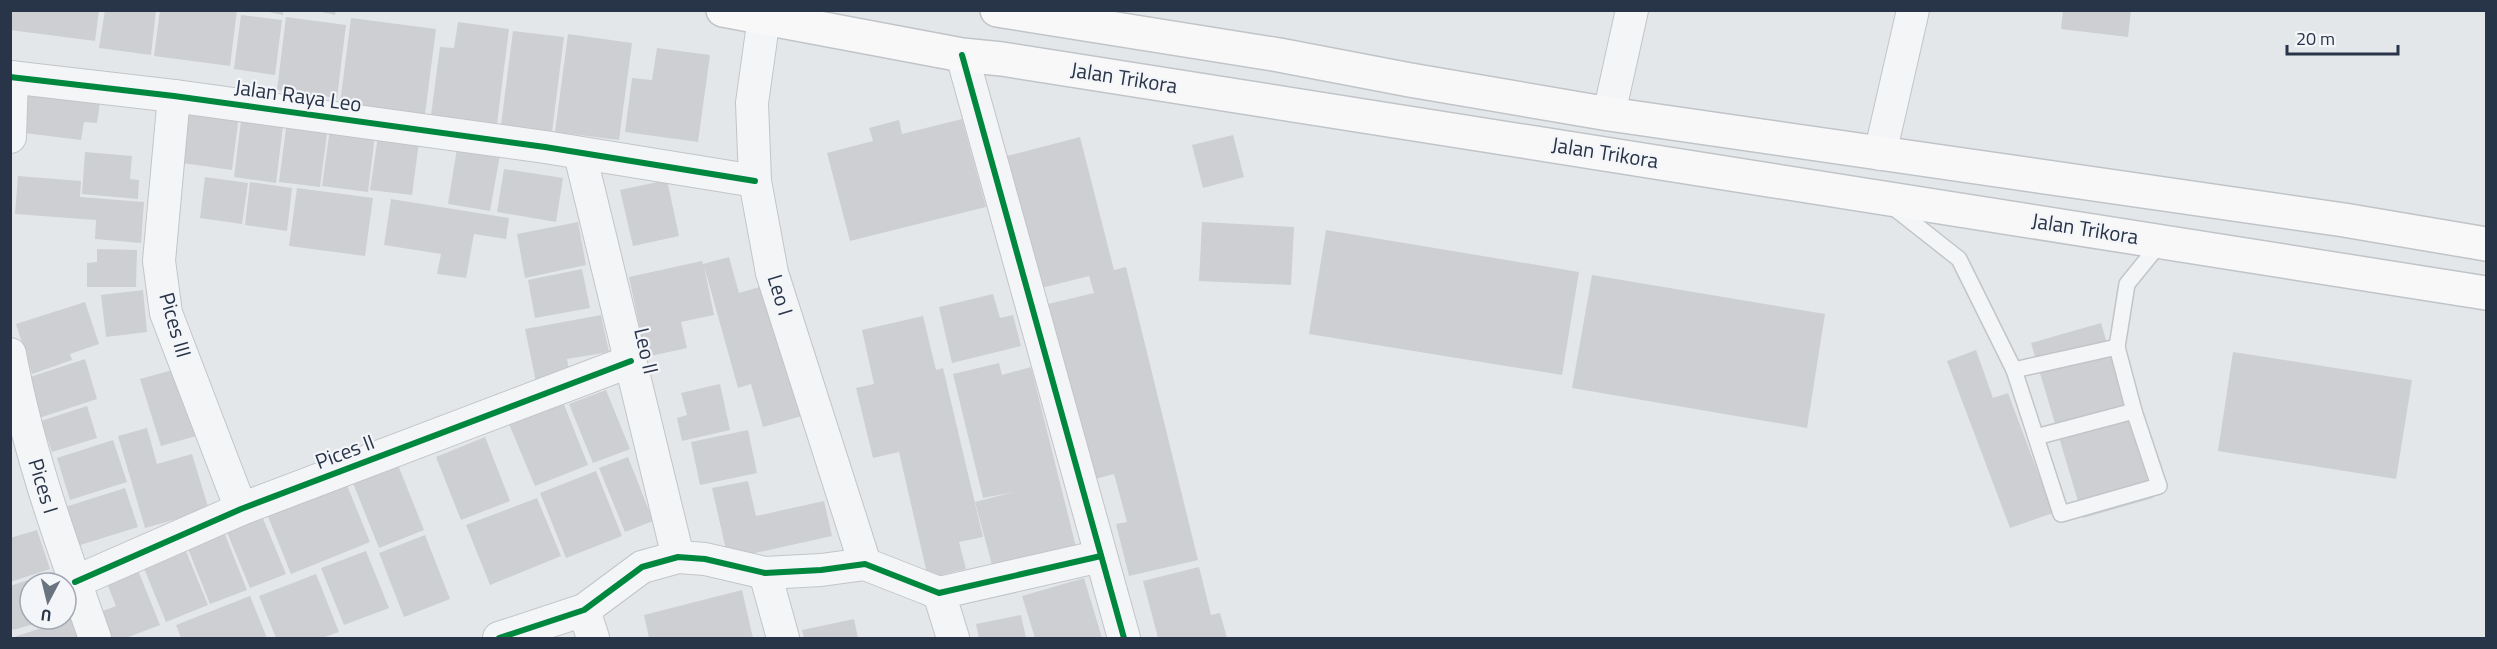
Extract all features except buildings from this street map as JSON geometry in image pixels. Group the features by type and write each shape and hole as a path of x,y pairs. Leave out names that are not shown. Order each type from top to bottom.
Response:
{"main road":[{"name":"Jalan Trikora","path":"723,10 962,56 1002,59 2487,293"},
{"name":"Jalan Trikora","path":"1004,12 1279,55 1609,114 2344,220 2487,244"},
{"path":"1002,59 1004,12"}],"street":[{"path":"1609,114 1632,10"},
{"path":"1880,154 1913,10"},
{"name":"Leo I","path":"764,17 752,103 755,181 772,273 865,564"},
{"path":"962,56 1124,639"},
{"path":"10,137 11,77"},
{"name":"Jalan Raya Leo","path":"11,77 174,96 755,181"},
{"name":"Pices III","path":"174,96 159,261 166,313 241,509"},
{"name":"Leo II","path":"580,154 678,557"},
{"name":"Pices I","path":"10,354 28,437 70,571"},
{"name":"Pices II","path":"78,581 241,509 631,361"},
{"path":"500,639 589,624 642,567 678,557 705,559 765,573 821,570 865,564 939,593 1101,556"},
{"path":"765,573 783,639"},
{"name":"Pices I","path":"78,591 95,639"},
{"path":"939,593 953,639"}],"lane":[{"path":"1880,196 1959,260 2014,370 2061,514 2159,486 2134,411 2117,347 2127,285 2162,242"},
{"path":"2014,370 2117,347"},
{"path":"2036,437 2134,411"}],"cycle path":[{"path":"962,55 1124,638"},
{"path":"10,77 174,96 545,147 755,181"},
{"path":"78,581 241,509 631,361"},
{"path":"499,638 584,610 642,567 678,557 705,559 765,573 821,570 865,564 939,593 1101,556"}]}
